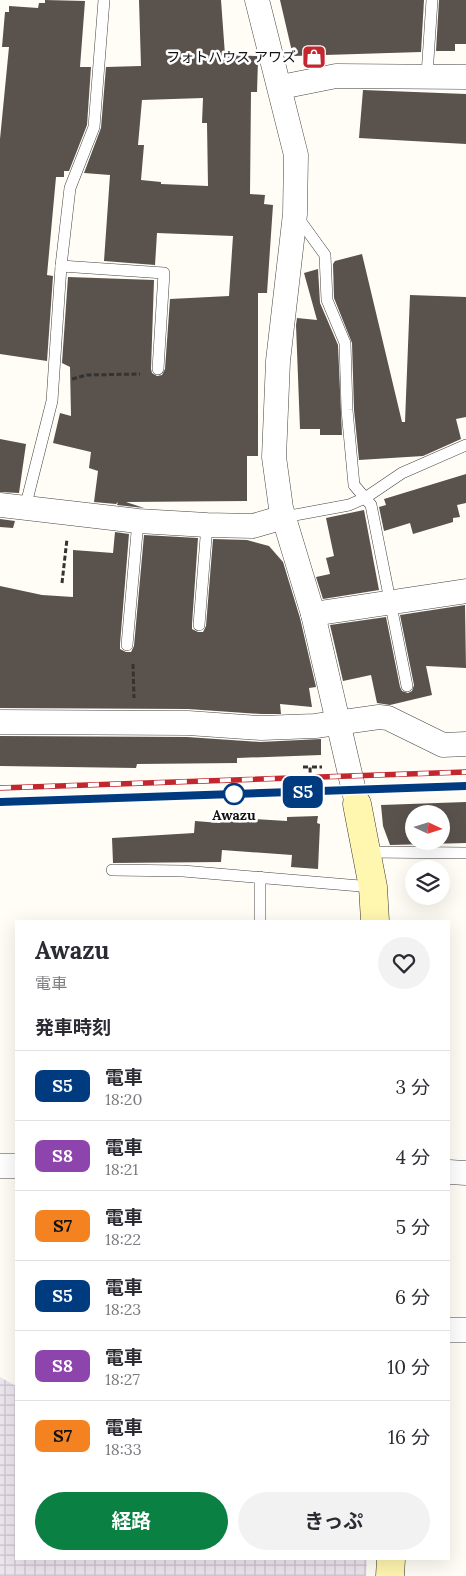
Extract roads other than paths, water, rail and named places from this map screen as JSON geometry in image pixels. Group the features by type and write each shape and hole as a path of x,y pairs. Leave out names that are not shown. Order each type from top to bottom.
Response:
{"street":[{"path":"257,0 281,87 296,155 295,214 278,361 274,444 284,517 313,614 367,852 373,887 375,920"},
{"path":"281,87 336,76 427,75 466,77"},
{"path":"0,505 138,521 208,526 253,526 284,517"},
{"path":"313,614 466,591"},
{"path":"0,722 188,723 261,728 315,726 363,717 388,718 443,745 466,744"},
{"path":"0,1166 15,1166"},
{"path":"450,1172 466,1173"},
{"path":"450,1330 466,1330"},
{"path":"390,1576 391,1560"}],"lane":[{"path":"25,508 52,401 61,266 70,188 94,127 104,0"},
{"path":"427,75 432,0"},
{"path":"295,214 325,255 327,300 345,343 347,410 354,485 371,505 407,686"},
{"path":"61,266 164,273 158,369"},
{"path":"284,517 349,506 365,498 402,473 466,445"},
{"path":"127,645 138,521"},
{"path":"199,625 208,526"},
{"path":"367,852 466,853"},
{"path":"112,870 260,877 373,887"},
{"path":"260,877 260,920"}],"railway":[{"path":"0,788 466,772"},
{"path":"0,802 466,786"}],"train":[{"name":"S5","path":"0,802 466,786"}],"place":[{"name":"フォトハウス アワズ","path":"314,57"},
{"name":"Awazu","path":"234,794"}]}
